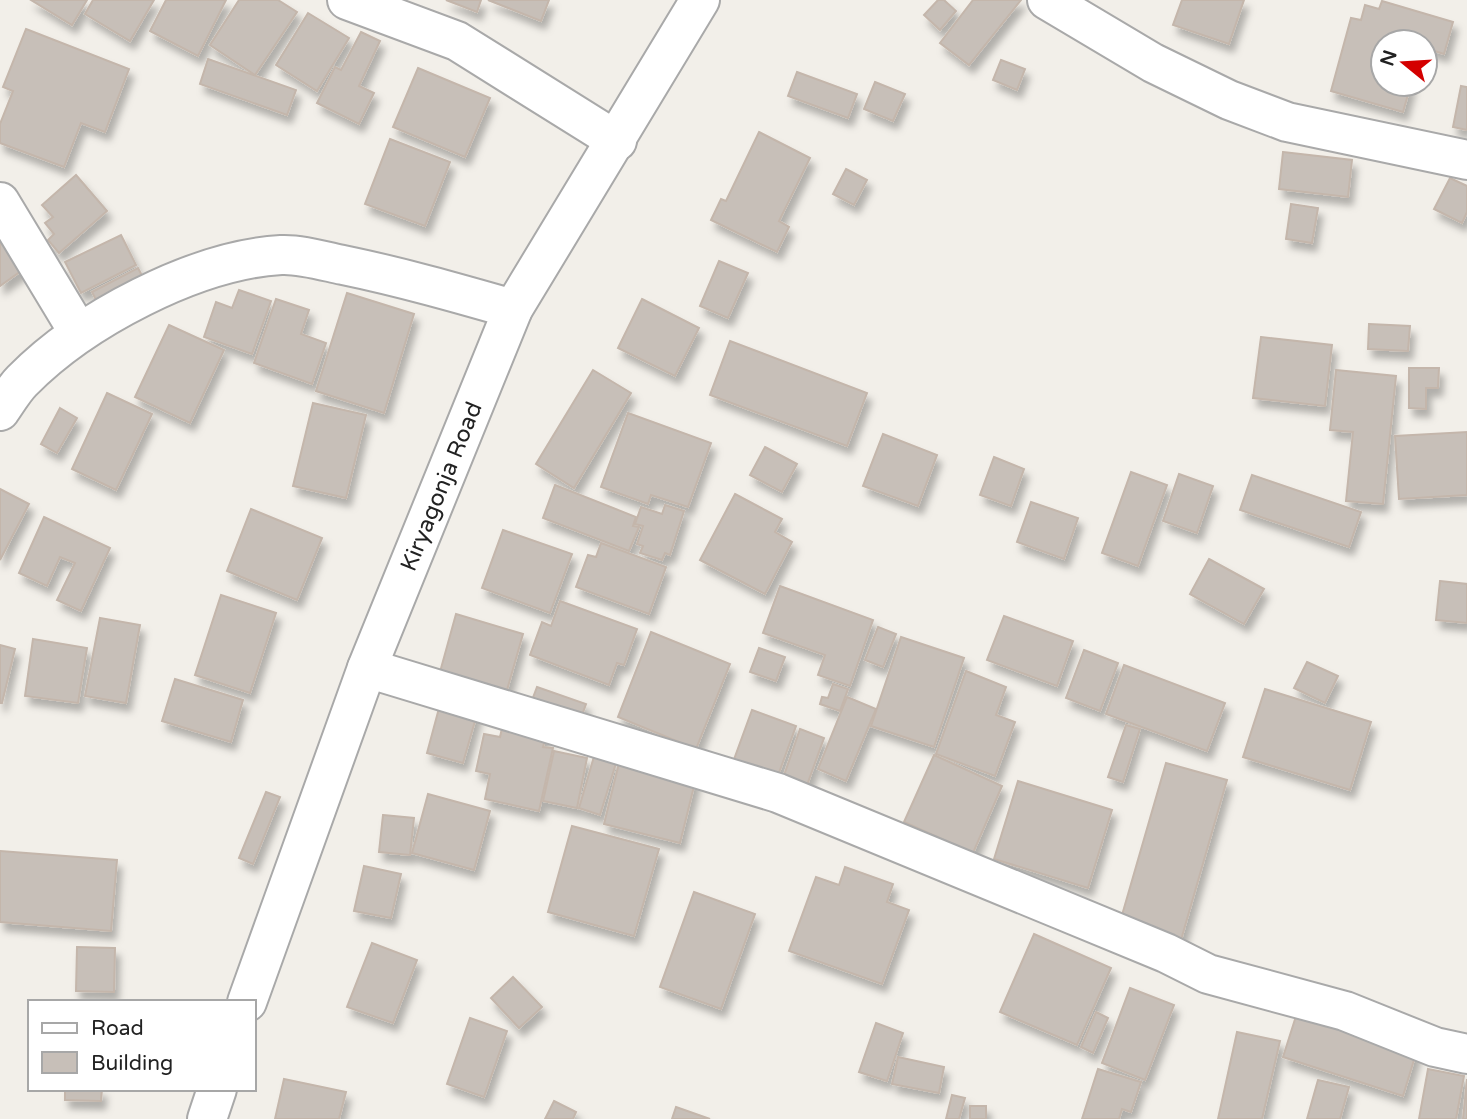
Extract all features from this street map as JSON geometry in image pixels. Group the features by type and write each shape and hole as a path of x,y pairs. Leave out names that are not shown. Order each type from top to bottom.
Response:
{"street":[{"path":"347,0 457,41 617,141"},
{"name":"Kiryagonja Road","path":"248,1000 367,668 513,309 700,0"},
{"path":"1047,0 1153,63 1229,100 1287,122 1467,160"},
{"path":"0,202 79,333"},
{"path":"0,411 21,382 79,333 170,284 231,264 282,255 400,277 513,309"},
{"path":"367,668 778,793 1153,947 1208,974 1345,1011 1435,1047 1467,1054"},
{"path":"207,1119 216,1091"}],"building":[{"path":"31,0 87,0 72,25"},
{"path":"93,0 154,0 130,41 85,14"},
{"path":"166,0 226,0 198,56 150,31"},
{"path":"239,0 278,0 297,12 255,75 210,45"},
{"path":"446,0 481,0 477,12"},
{"path":"488,0 549,0 541,21"},
{"path":"938,0 944,0 956,11 940,30 924,15"},
{"path":"973,0 1021,0 969,65 940,43"},
{"path":"1182,0 1244,0 1229,44 1173,25"},
{"path":"1382,1 1453,22 1444,54 1439,52 1439,28 1369,28 1369,98 1407,98 1403,112 1331,91 1351,18 1361,20 1365,5 1379,9"},
{"path":"308,13 349,38 317,91 276,65"},
{"path":"26,29 129,69 105,132 81,123 64,167 0,143 0,124 13,91 3,87"},
{"path":"361,32 380,41 359,86 374,93 359,124 317,103 335,67 341,70"},
{"path":"208,59 296,90 287,115 200,84"},
{"path":"1001,60 1025,69 1017,90 993,80"},
{"path":"418,68 490,98 465,157 393,127"},
{"path":"797,72 857,94 848,118 788,96"},
{"path":"875,82 905,94 893,121 864,109"},
{"path":"1461,86 1467,87 1467,130 1453,127"},
{"path":"759,132 810,158 779,221 789,227 777,252 711,220 721,199 726,201"},
{"path":"390,139 450,162 425,226 365,204"},
{"path":"1283,152 1352,160 1348,197 1279,189"},
{"path":"846,169 867,180 854,205 833,194"},
{"path":"76,175 107,211 59,253 48,240 54,234 45,223 53,217 42,205"},
{"path":"1450,178 1467,186 1467,212 1462,223 1434,209"},
{"path":"1291,204 1318,208 1312,243 1286,239"},
{"path":"0,225 28,266 0,286"},
{"path":"121,235 136,265 81,293 65,262"},
{"path":"719,261 748,273 728,318 700,306"},
{"path":"138,268 147,285 101,310 92,292"},
{"path":"239,290 271,301 252,354 204,337 216,302 232,308"},
{"path":"347,293 414,314 384,413 316,391"},
{"path":"276,299 309,310 301,334 326,343 312,384 254,363"},
{"path":"642,299 699,328 675,376 618,348"},
{"path":"1369,324 1410,326 1408,351 1368,349"},
{"path":"169,325 224,350 190,423 135,397"},
{"path":"1261,337 1332,345 1325,406 1253,398"},
{"path":"730,341 867,393 847,446 710,395"},
{"path":"1409,368 1439,368 1438,388 1426,388 1426,409 1409,408"},
{"path":"593,370 631,393 574,488 536,464"},
{"path":"1336,370 1396,376 1383,504 1346,501 1353,432 1330,430"},
{"path":"107,393 152,414 116,490 72,469"},
{"path":"313,403 366,415 346,498 293,486"},
{"path":"60,408 77,418 57,453 41,444"},
{"path":"628,413 711,443 688,507 651,495 648,504 601,487"},
{"path":"1467,432 1467,495 1399,499 1395,436"},
{"path":"883,434 937,455 918,506 863,486"},
{"path":"765,447 797,464 782,492 750,475"},
{"path":"994,457 1024,469 1011,506 980,495"},
{"path":"1131,472 1167,485 1138,566 1102,553"},
{"path":"1179,474 1213,486 1197,533 1163,521"},
{"path":"1252,475 1361,512 1349,547 1240,510"},
{"path":"555,485 636,517 633,526 639,527 629,551 543,518"},
{"path":"0,489 29,504 0,560"},
{"path":"735,494 782,519 775,532 792,542 765,594 700,560"},
{"path":"1031,502 1078,518 1064,559 1017,542"},
{"path":"665,505 684,511 670,555 665,553 662,560 640,553 643,546 637,544 643,526 635,524 641,507 662,514"},
{"path":"251,509 322,538 297,600 227,571"},
{"path":"44,517 110,548 81,611 57,600 75,563 60,557 47,586 19,573"},
{"path":"503,530 572,554 550,613 482,588"},
{"path":"601,543 666,567 649,614 576,587 588,555 596,557"},
{"path":"1209,559 1264,589 1244,624 1190,594"},
{"path":"1440,581 1467,584 1467,623 1436,620"},
{"path":"780,586 873,620 850,686 818,675 825,655 763,633"},
{"path":"221,595 276,613 250,693 195,675"},
{"path":"560,601 637,629 624,665 617,663 609,685 530,655 542,622 551,626"},
{"path":"456,614 523,634 507,690 440,672"},
{"path":"1004,616 1073,641 1057,686 987,660"},
{"path":"100,618 140,625 126,703 85,696"},
{"path":"878,627 896,634 883,667 865,660"},
{"path":"651,632 730,664 696,749 618,717"},
{"path":"901,637 964,658 934,747 871,726"},
{"path":"33,639 87,648 78,703 25,696"},
{"path":"0,645 15,649 2,703 0,703"},
{"path":"759,648 785,657 776,681 750,672"},
{"path":"1084,650 1118,663 1100,711 1066,698"},
{"path":"1307,662 1338,676 1325,703 1294,688"},
{"path":"1124,665 1225,703 1207,751 1106,714"},
{"path":"966,671 1006,687 996,715 1015,722 995,776 936,754"},
{"path":"175,679 243,700 231,742 162,721"},
{"path":"833,684 848,689 840,711 820,704 822,697 828,698"},
{"path":"537,687 586,704 577,729 528,711"},
{"path":"1265,689 1371,722 1350,790 1243,757"},
{"path":"442,697 479,707 463,763 427,753"},
{"path":"847,697 876,709 846,781 818,769"},
{"path":"752,710 796,726 776,781 732,765"},
{"path":"503,724 547,733 543,747 553,748 539,811 485,799 490,774 476,771 484,734 500,737"},
{"path":"1126,725 1140,729 1123,782 1108,777"},
{"path":"800,729 824,738 802,799 779,790"},
{"path":"554,751 587,758 577,808 543,801"},
{"path":"595,753 617,760 600,815 579,808"},
{"path":"934,755 1002,786 973,853 904,822"},
{"path":"620,759 696,778 680,843 604,824"},
{"path":"1166,763 1227,780 1181,940 1120,922"},
{"path":"1018,781 1112,810 1088,888 994,859"},
{"path":"266,792 280,797 253,864 239,858"},
{"path":"428,794 490,811 474,870 412,853"},
{"path":"383,815 414,818 410,855 379,852"},
{"path":"572,826 659,849 634,936 548,912"},
{"path":"0,851 117,860 111,931 0,922"},
{"path":"364,866 401,874 391,918 354,911"},
{"path":"845,867 893,884 887,902 909,910 882,984 789,951 816,877 839,885"},
{"path":"694,892 755,914 721,1009 660,987"},
{"path":"1034,934 1111,968 1077,1045 1000,1012"},
{"path":"372,943 417,960 393,1023 347,1007"},
{"path":"77,947 115,948 114,992 76,991"},
{"path":"513,977 542,1007 519,1028 491,998"},
{"path":"1130,988 1174,1005 1145,1080 1102,1063"},
{"path":"1096,1012 1108,1018 1093,1053 1081,1047"},
{"path":"1297,1013 1417,1050 1403,1096 1283,1057"},
{"path":"470,1018 507,1031 484,1097 447,1084"},
{"path":"876,1023 903,1033 887,1081 859,1072"},
{"path":"1237,1032 1280,1041 1262,1119 1218,1119"},
{"path":"898,1057 944,1067 939,1093 892,1084"},
{"path":"1098,1069 1141,1082 1131,1112 1122,1109 1119,1119 1082,1119"},
{"path":"1428,1069 1464,1076 1456,1119 1419,1119"},
{"path":"284,1079 346,1092 339,1119 275,1119"},
{"path":"1467,1079 1467,1119 1463,1119"},
{"path":"1318,1080 1349,1087 1340,1119 1307,1119"},
{"path":"65,1091 102,1091 101,1101 65,1100"},
{"path":"952,1095 965,1098 959,1119 946,1119"},
{"path":"554,1101 576,1112 573,1119 545,1119"},
{"path":"970,1106 986,1106 986,1119 970,1119"},
{"path":"676,1107 710,1119 672,1119"}]}
